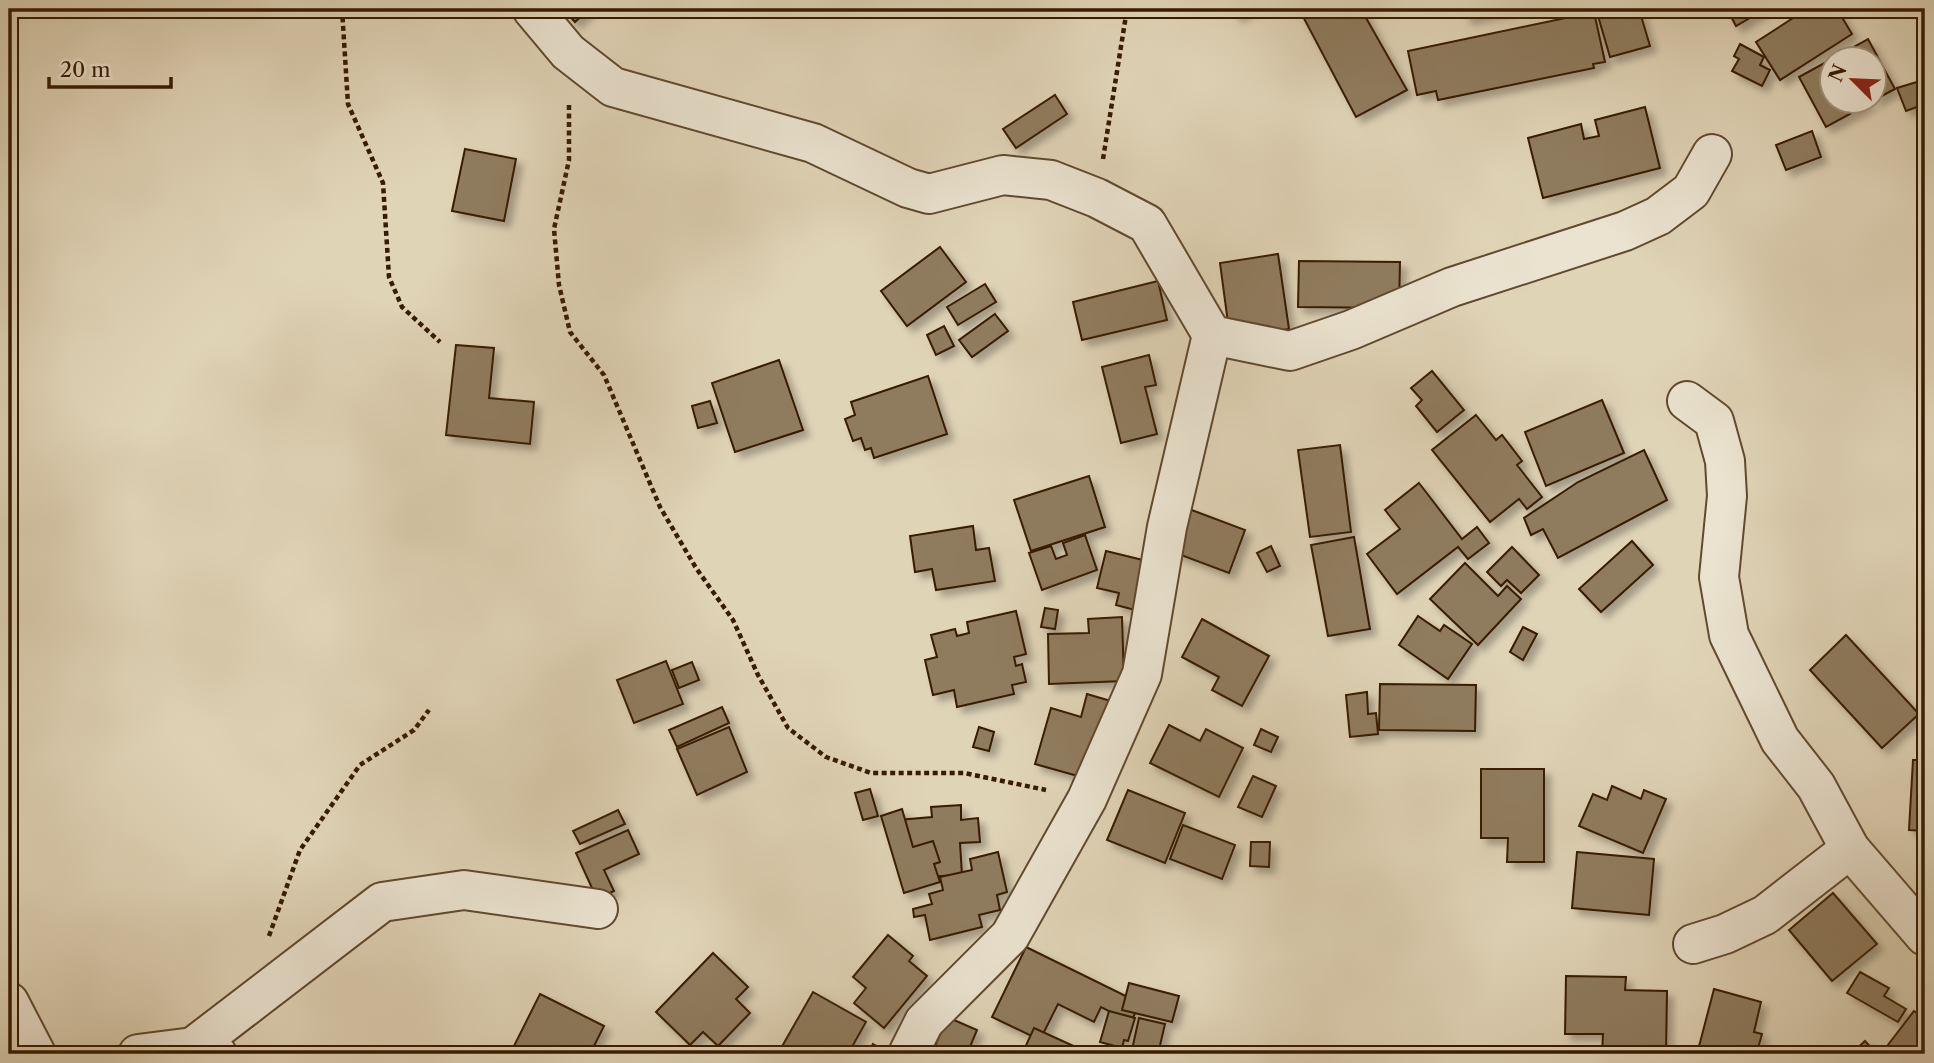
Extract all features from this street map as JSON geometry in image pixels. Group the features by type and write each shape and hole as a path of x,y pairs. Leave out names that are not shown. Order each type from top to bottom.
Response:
{"street":[{"path":"532,9 568,52 613,87 813,144 908,188 929,194 1003,175 1051,180 1097,198 1147,224 1212,335 1167,527 1142,674 1087,799 1010,936 924,1022 908,1054"},
{"path":"1212,335 1290,351 1352,330 1452,286 1625,231 1658,216 1691,191 1712,154"},
{"path":"1687,401 1714,421 1725,461 1727,496 1719,577 1729,635 1780,740 1816,786 1850,849 1925,936"},
{"path":"1693,944 1725,934 1765,915 1850,849"},
{"path":"138,1054 206,1051 383,902 464,890 598,909"},
{"path":"9,1002 36,1054"}],"path":[{"path":"342,9 348,104 383,183 389,277 402,307 440,342"},
{"path":"1097,198 1127,9"},
{"path":"568,52 569,160 554,229 559,285 570,332 604,376 660,508 733,620 758,675 788,728 826,757 871,773 964,773 1087,799"},
{"path":"265,948 300,850 360,765 414,730 429,710"}],"building":[{"path":"563,9 589,9 575,22"},
{"path":"1232,9 1250,9 1236,16"},
{"path":"1299,9 1361,9 1407,90 1356,117"},
{"path":"1464,9 1512,9 1466,18"},
{"path":"1596,9 1639,9 1650,46 1610,57"},
{"path":"1727,9 1765,9 1736,26"},
{"path":"1807,9 1837,9 1852,34 1833,46 1818,46 1818,56 1780,80 1756,42"},
{"path":"1594,12 1605,62 1593,64 1594,68 1438,100 1436,91 1417,95 1408,51"},
{"path":"1868,39 1872,46 1855,46"},
{"path":"1740,44 1764,57 1760,65 1770,70 1762,86 1732,71 1739,59 1734,56"},
{"path":"1818,67 1818,112 1799,77"},
{"path":"1888,76 1895,89 1888,93"},
{"path":"1920,81 1925,104 1906,111 1897,88"},
{"path":"1055,95 1067,114 1016,148 1003,129"},
{"path":"1645,107 1660,168 1543,198 1528,138 1581,124 1584,139 1599,136 1595,120"},
{"path":"1820,116 1846,116 1826,127"},
{"path":"1812,131 1821,157 1786,170 1776,145"},
{"path":"465,149 516,159 504,221 452,211"},
{"path":"940,247 966,282 907,326 881,291"},
{"path":"1278,254 1289,329 1230,338 1220,263"},
{"path":"1299,261 1400,262 1399,308 1298,307"},
{"path":"1158,281 1167,320 1082,340 1073,302"},
{"path":"985,284 996,302 958,325 947,307"},
{"path":"995,314 1008,331 972,357 959,340"},
{"path":"944,326 954,346 936,355 927,335"},
{"path":"456,345 494,348 489,398 534,402 530,444 446,435"},
{"path":"1149,355 1156,385 1145,387 1157,434 1121,443 1102,367"},
{"path":"779,360 803,430 735,452 712,383"},
{"path":"1432,371 1464,410 1437,432 1416,406 1422,400 1411,388"},
{"path":"928,376 947,434 874,458 871,448 865,450 861,438 853,441 845,419 855,415 851,402"},
{"path":"1602,400 1624,453 1546,486 1525,432"},
{"path":"710,401 717,423 698,428 692,406"},
{"path":"1476,415 1496,440 1502,435 1522,461 1517,465 1542,497 1527,509 1519,499 1490,522 1432,450"},
{"path":"1340,445 1351,532 1310,537 1298,450"},
{"path":"1644,450 1667,500 1558,558 1543,529 1531,535 1524,518 1578,482"},
{"path":"1089,476 1105,527 1031,551 1014,500"},
{"path":"1419,483 1462,539 1477,527 1489,543 1468,559 1458,547 1397,594 1367,554 1400,529 1385,510"},
{"path":"1189,509 1245,530 1229,573 1173,552"},
{"path":"973,526 976,550 989,548 995,581 936,590 932,569 915,572 910,536"},
{"path":"1085,535 1097,570 1042,590 1029,553 1051,546 1056,559 1067,555 1063,543"},
{"path":"1354,537 1370,629 1328,636 1311,545"},
{"path":"1632,541 1653,565 1601,612 1579,589"},
{"path":"1271,546 1280,566 1267,572 1257,553"},
{"path":"1512,547 1539,575 1521,593 1507,580 1501,586 1487,572"},
{"path":"1106,551 1151,562 1139,611 1116,605 1119,593 1097,588"},
{"path":"1465,563 1498,596 1507,586 1521,599 1478,645 1430,599"},
{"path":"1045,608 1058,610 1055,629 1041,627"},
{"path":"1016,611 1026,654 1014,657 1016,666 1022,664 1026,682 1012,685 1014,694 957,707 954,690 933,695 925,660 937,657 931,635 955,629 957,636 969,633 967,622"},
{"path":"1418,616 1440,631 1444,625 1472,644 1448,679 1399,645"},
{"path":"1122,617 1124,681 1049,684 1048,634 1089,633 1088,619"},
{"path":"1202,619 1269,656 1242,706 1212,690 1219,677 1182,657"},
{"path":"1523,627 1537,634 1523,660 1510,652"},
{"path":"1846,635 1919,714 1882,748 1810,670"},
{"path":"666,661 683,704 634,723 617,680"},
{"path":"692,662 699,680 679,688 672,670"},
{"path":"1380,684 1476,685 1475,731 1379,730"},
{"path":"1367,692 1368,714 1376,713 1378,734 1350,737 1346,695"},
{"path":"1087,694 1114,702 1092,780 1035,764 1051,708 1081,717"},
{"path":"722,707 729,723 677,747 669,730"},
{"path":"1169,725 1200,741 1206,729 1243,748 1219,797 1150,763"},
{"path":"729,727 747,772 697,795 677,749"},
{"path":"979,727 994,732 989,751 973,747"},
{"path":"1261,729 1278,737 1271,752 1254,745"},
{"path":"1913,760 1925,760 1925,831 1909,830"},
{"path":"1481,769 1544,769 1544,862 1507,862 1508,838 1481,838"},
{"path":"1253,776 1276,786 1262,817 1238,807"},
{"path":"1612,786 1641,799 1644,790 1666,799 1643,853 1579,826 1593,794 1607,800"},
{"path":"870,789 878,816 863,820 855,793"},
{"path":"1128,790 1185,813 1165,863 1107,840"},
{"path":"961,805 961,820 978,818 980,842 960,843 962,875 901,878 898,820 932,817 931,807"},
{"path":"902,809 913,847 933,841 940,862 934,864 940,882 904,893 881,816"},
{"path":"618,810 625,824 580,844 573,831"},
{"path":"1183,825 1235,845 1222,879 1170,859"},
{"path":"628,830 639,854 604,870 614,891 597,899 576,853"},
{"path":"1251,842 1270,842 1269,867 1250,866"},
{"path":"998,852 1007,892 997,895 1000,910 979,915 982,927 930,940 925,915 914,917 913,909 932,904 929,894 943,890 940,877 972,870 970,859"},
{"path":"1577,852 1654,859 1649,915 1572,908"},
{"path":"1833,893 1877,944 1832,981 1789,930"},
{"path":"888,935 913,956 909,961 927,976 884,1028 854,1003 866,988 853,977"},
{"path":"1026,947 1140,1003 1131,1022 1101,1007 1094,1022 1058,1004 1040,1040 992,1017"},
{"path":"713,953 748,987 736,999 750,1013 718,1046 703,1032 690,1045 656,1012"},
{"path":"1860,972 1889,988 1884,996 1906,1009 1898,1022 1847,993"},
{"path":"1566,976 1626,977 1625,990 1667,991 1666,1054 1602,1054 1603,1034 1565,1034"},
{"path":"1129,983 1179,996 1172,1022 1122,1010"},
{"path":"1714,989 1761,1002 1754,1032 1762,1034 1757,1052 1764,1054 1697,1054"},
{"path":"813,992 866,1022 848,1054 787,1054 780,1050"},
{"path":"540,994 604,1026 590,1054 510,1054"},
{"path":"1109,1011 1135,1018 1128,1041 1124,1040 1122,1048 1100,1042"},
{"path":"1914,1011 1925,1019 1925,1054 1881,1054"},
{"path":"947,1017 977,1030 967,1054 941,1054 933,1051"},
{"path":"1139,1018 1165,1024 1158,1054 1131,1054"},
{"path":"1034,1028 1089,1053 1022,1054"},
{"path":"1865,1041 1877,1054 1851,1054"},
{"path":"873,1044 891,1054 868,1054"},
{"path":"1823,1048 1831,1052 1816,1054"}]}
